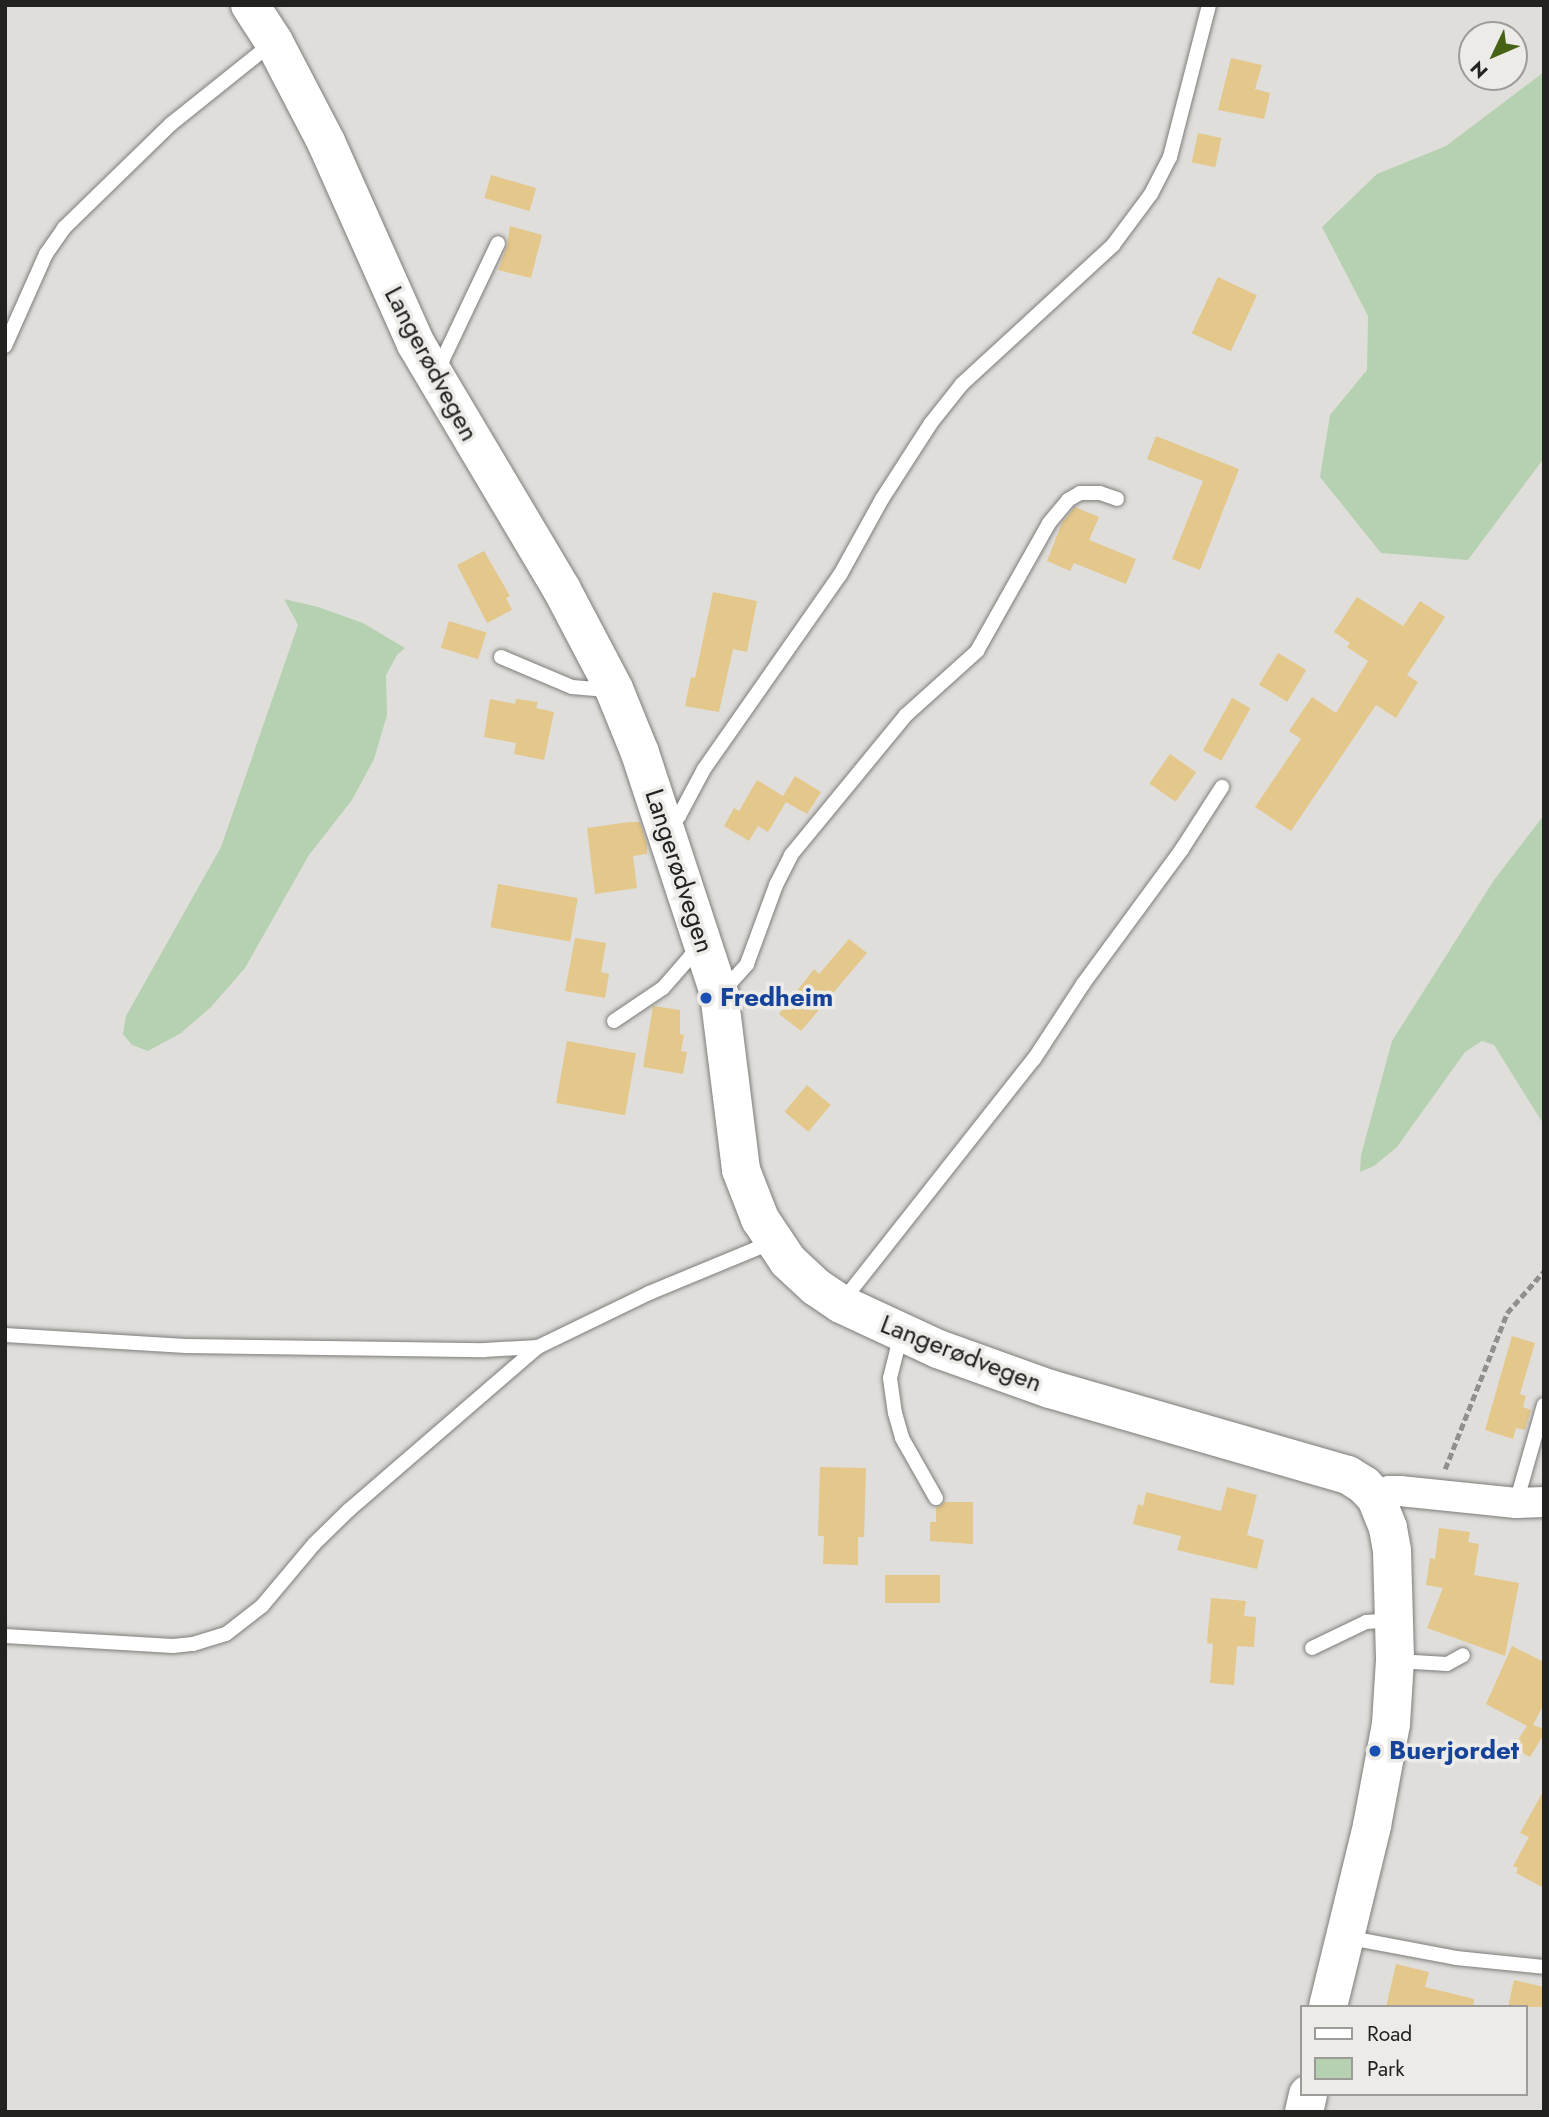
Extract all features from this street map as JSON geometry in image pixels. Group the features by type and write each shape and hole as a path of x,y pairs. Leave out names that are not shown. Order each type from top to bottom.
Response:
{"main road":[{"name":"Langerødvegen","path":"250,5 274,42 341,173 389,286 431,372 561,588 614,689 665,830 719,993 741,1170 756,1211 774,1241 800,1274 841,1304 901,1333 1049,1389 1348,1475 1364,1485 1376,1498"},
{"path":"1328,2005 1384,1769 1391,1724 1395,1620 1388,1528 1376,1498"}],"street":[{"path":"1376,1498 1389,1491 1400,1491 1530,1503"}],"lane":[{"path":"665,830 679,816 704,769 840,575 882,499 931,423 962,384 1113,244 1151,194 1170,157 1209,5"},
{"path":"5,346 46,254 64,228 171,124 274,42"},
{"path":"431,372 443,359 498,243"},
{"path":"719,993 726,989 747,964 776,885 791,855 906,715 978,651 1049,523 1068,500 1080,493 1100,493 1117,499"},
{"path":"501,657 572,687 602,691 614,689"},
{"path":"841,1304 1034,1059 1083,984 1182,849 1222,787"},
{"path":"614,1021 654,995 690,957 705,948"},
{"path":"5,1335 186,1346 484,1350 538,1347 649,1293 774,1241"},
{"path":"901,1333 890,1378 895,1413 902,1438 936,1498"},
{"path":"5,1636 173,1646 193,1644 226,1634 262,1606 314,1544 348,1510 526,1362 538,1347"},
{"path":"1530,1503 1544,1405"},
{"path":"1312,1648 1366,1622 1395,1620"},
{"path":"1395,1660 1447,1664 1463,1655"},
{"path":"1343,1936 1456,1958 1544,1967"}],"path":[{"path":"1434,1496 1507,1313 1544,1271"}],"green space":[{"path":"1544,72 1544,458 1468,560 1381,553 1320,477 1330,415 1367,370 1368,316 1322,227 1377,174 1446,146 1519,91 1528,91 1528,84"},
{"path":"284,599 318,607 363,623 405,648 397,655 386,675 387,715 374,759 352,800 309,855 245,968 211,1007 181,1033 148,1051 132,1045 123,1034 126,1016 221,847 298,625"},
{"path":"1544,815 1544,1125 1494,1045 1482,1041 1465,1052 1397,1147 1374,1166 1360,1172 1361,1155 1392,1041 1494,880"}],"building":[{"path":"1231,58 1262,65 1255,89 1270,93 1264,119 1218,110"},
{"path":"1198,133 1221,138 1215,167 1192,162"},
{"path":"491,175 536,188 530,211 484,198"},
{"path":"510,226 542,235 531,278 498,270 507,246"},
{"path":"1218,277 1257,295 1231,351 1192,333"},
{"path":"1156,436 1239,469 1200,570 1172,559 1203,481 1147,459"},
{"path":"1075,507 1099,517 1089,540 1136,559 1126,584 1074,563 1070,571 1047,561 1062,523"},
{"path":"484,551 510,596 506,598 512,610 487,623 457,565"},
{"path":"713,592 757,601 747,652 733,649 719,712 685,706 691,677 695,678"},
{"path":"1357,597 1403,626 1420,601 1445,617 1407,675 1418,682 1396,718 1376,705 1291,831 1255,807 1301,739 1289,731 1312,697 1336,713 1368,661 1347,647 1350,643 1334,632"},
{"path":"449,621 486,632 478,659 441,648"},
{"path":"1278,653 1306,670 1287,702 1259,685"},
{"path":"1232,698 1250,708 1221,761 1203,750"},
{"path":"490,699 515,704 516,699 538,702 536,708 554,712 544,760 514,754 516,743 484,737"},
{"path":"1170,754 1196,772 1176,802 1149,783"},
{"path":"795,776 821,792 807,814 786,802 768,832 758,826 749,841 724,826 734,808 739,811 757,780 783,796"},
{"path":"640,822 647,844 647,854 633,856 637,888 595,894 587,828"},
{"path":"498,884 578,898 570,941 490,927"},
{"path":"575,938 606,943 601,972 609,974 605,998 565,991"},
{"path":"849,939 867,953 801,1031 779,1014 814,969 819,974"},
{"path":"653,1006 680,1010 680,1034 684,1035 681,1051 687,1052 683,1074 643,1067"},
{"path":"567,1041 636,1053 625,1115 556,1103"},
{"path":"807,1085 831,1105 808,1132 785,1112"},
{"path":"1512,1336 1535,1343 1520,1394 1526,1396 1523,1407 1531,1410 1525,1430 1516,1428 1513,1439 1485,1430"},
{"path":"820,1467 866,1468 864,1537 858,1537 858,1565 823,1564 824,1536 818,1536"},
{"path":"1227,1487 1257,1495 1247,1535 1264,1540 1257,1569 1177,1550 1181,1536 1133,1524 1138,1504 1143,1506 1146,1492 1221,1511"},
{"path":"945,1502 973,1502 973,1544 930,1541 930,1522 936,1522 936,1508"},
{"path":"1439,1528 1470,1532 1468,1542 1479,1544 1474,1575 1519,1583 1505,1656 1427,1628 1443,1588 1426,1585 1430,1558 1435,1559"},
{"path":"885,1575 940,1575 940,1603 885,1603"},
{"path":"1211,1598 1246,1601 1244,1616 1256,1617 1254,1647 1237,1646 1234,1685 1210,1683 1213,1644 1207,1643"},
{"path":"1512,1646 1544,1662 1544,1704 1533,1725 1544,1729 1544,1734 1530,1757 1513,1747 1527,1726 1486,1704"},
{"path":"1544,1790 1544,1888 1516,1873 1518,1868 1513,1866 1529,1837 1520,1833"},
{"path":"1396,1964 1429,1972 1425,1987 1474,1999 1473,2005 1386,2005"},
{"path":"1514,1980 1544,1987 1542,2007 1508,2005"}],"place":[{"name":"Fredheim","path":"706,998"},
{"name":"Buerjordet","path":"1375,1751"}]}
